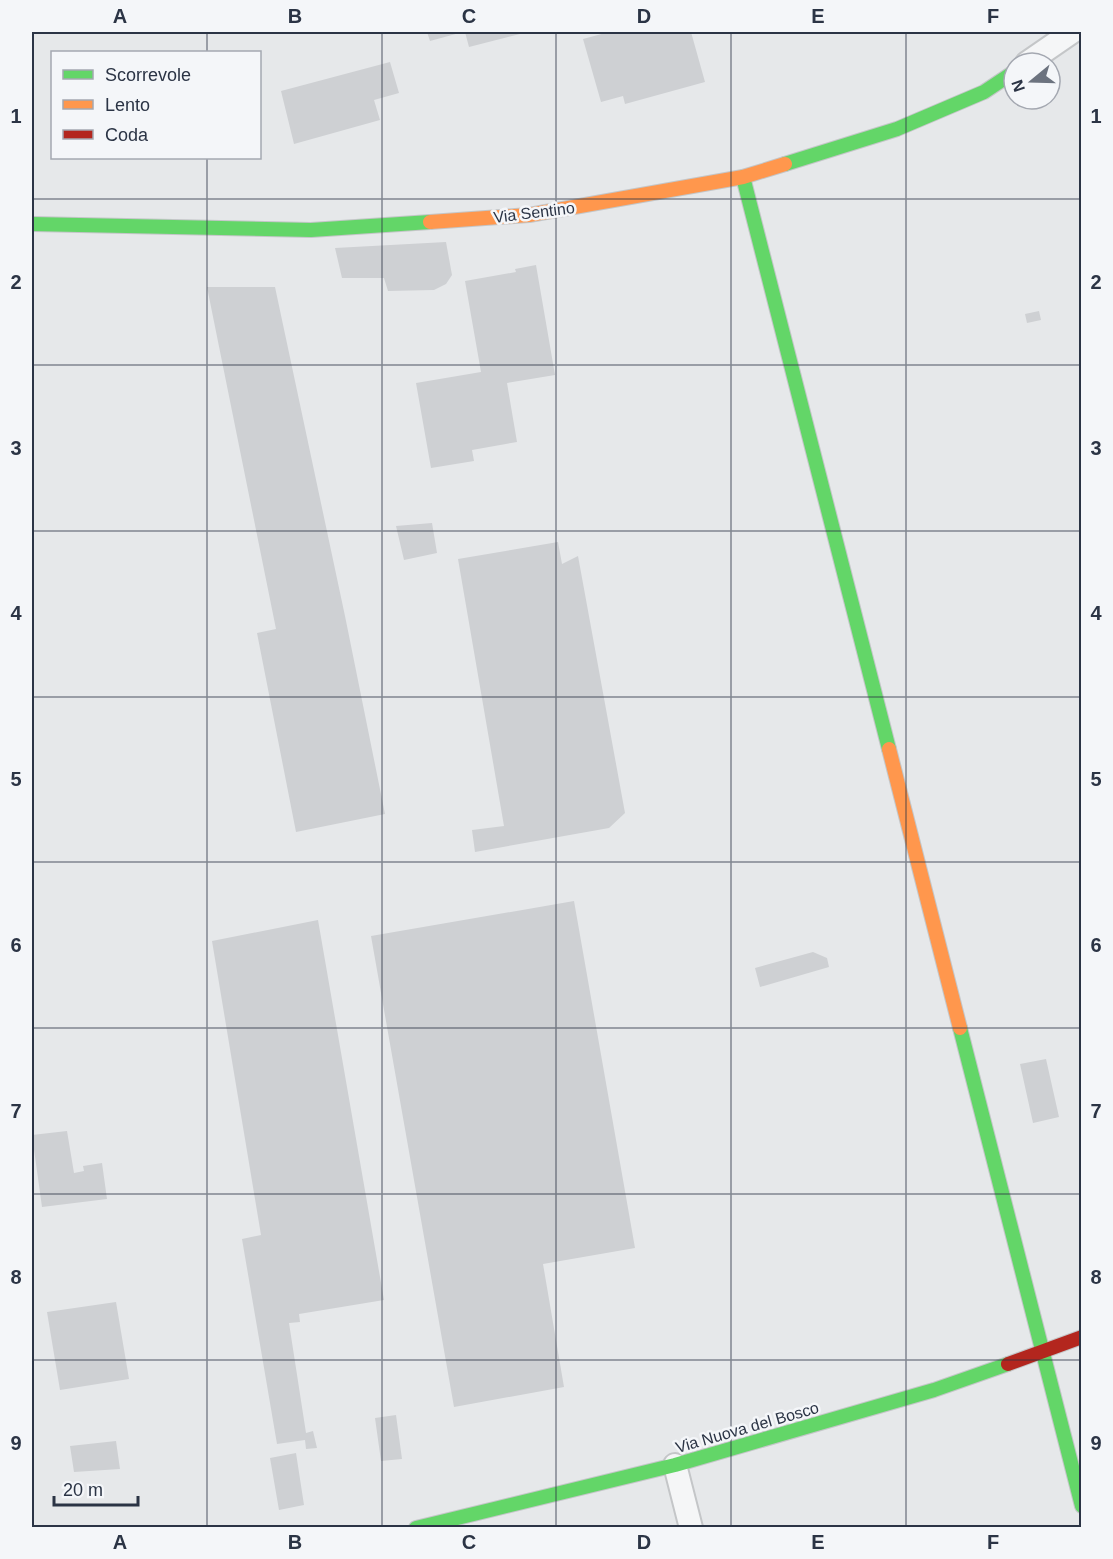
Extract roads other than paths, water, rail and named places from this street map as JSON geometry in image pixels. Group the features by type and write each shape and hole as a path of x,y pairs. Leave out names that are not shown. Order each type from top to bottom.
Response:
{"street":[{"path":"1044,51 1072,32"},
{"name":"Via Sentino","path":"32,224 311,230 529,215 743,177 897,129 984,92 1002,80"},
{"path":"743,177 1082,1506"},
{"name":"Via Nuova del Bosco","path":"416,1527 675,1465 934,1390 1082,1337"},
{"path":"675,1465 690,1527"}]}
